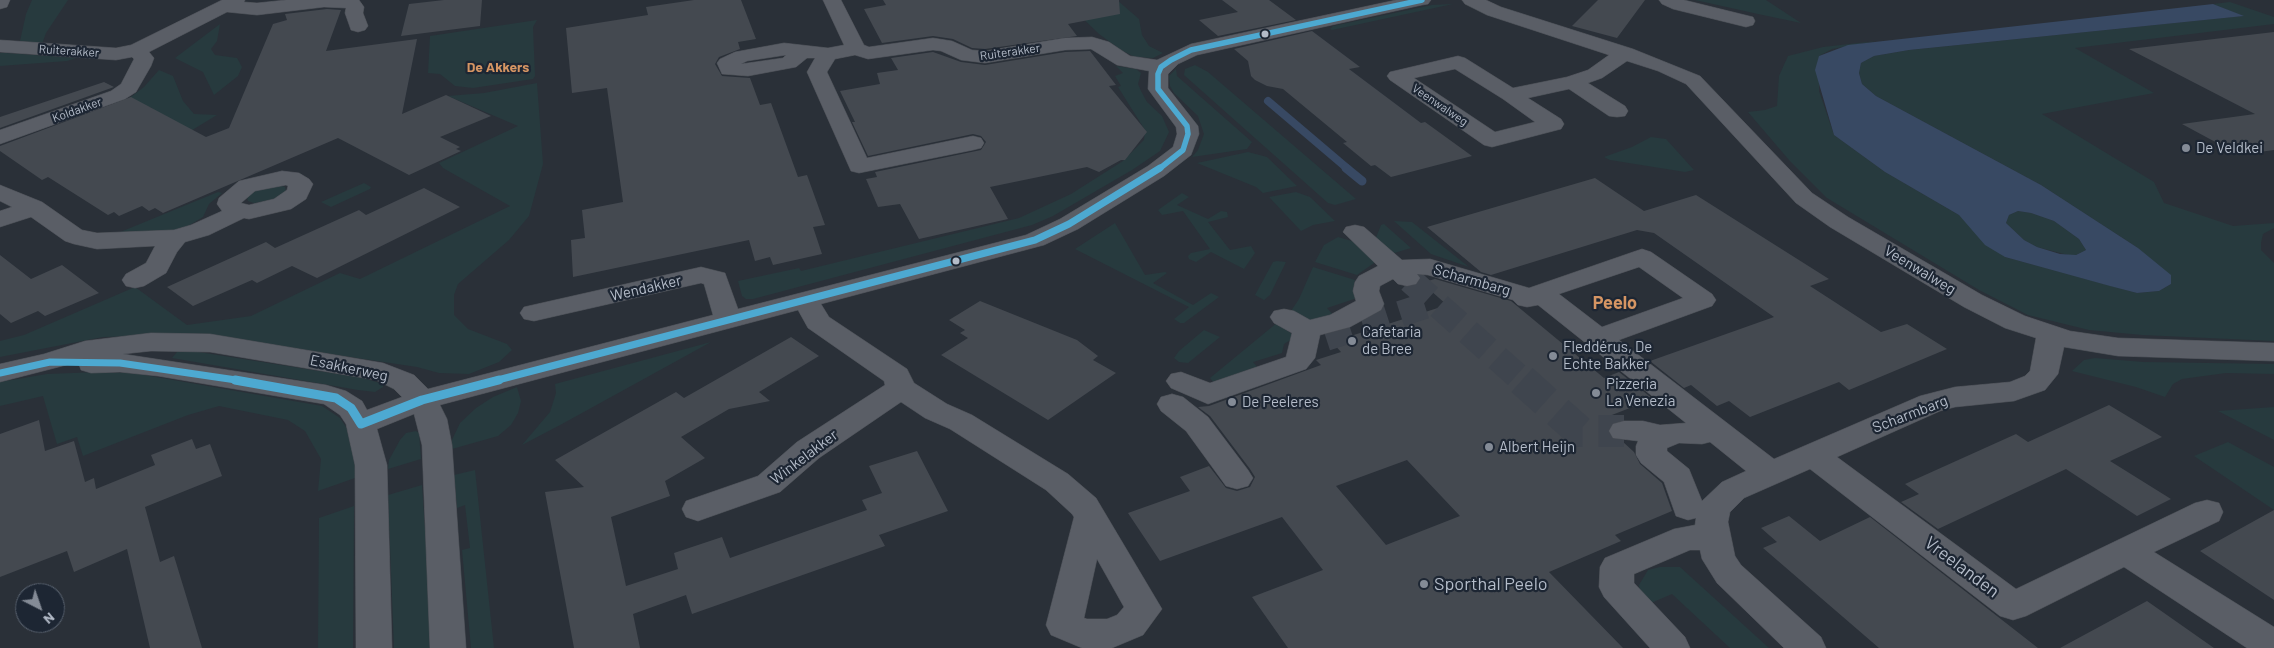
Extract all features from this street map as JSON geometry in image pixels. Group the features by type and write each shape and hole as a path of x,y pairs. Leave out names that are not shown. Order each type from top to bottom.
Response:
{"street":[{"name":"Ruiterakker","path":"0,46 116,54 139,58 230,3 257,9 324,0 352,2 355,7 354,13 358,26"},
{"path":"832,0 856,49"},
{"path":"1323,0 1347,16"},
{"path":"361,424 422,400 1034,240 1069,224 1156,171 1183,150 1188,134 1183,118 1158,88 1157,78 1161,67 1171,60 1191,50 1422,0"},
{"name":"Veenwalweg","path":"1471,0 1494,11 1665,67 1693,80 1717,103 1785,181 1804,198 1973,301 2015,322 2050,334 2118,347 2274,352"},
{"path":"1668,0 1680,5 1746,21"},
{"name":"Ruiterakker","path":"803,51 828,54 856,49 868,53 933,44 946,45 968,56 985,57 1065,44 1092,43 1102,46 1124,61 1161,67"},
{"path":"1510,95 1572,82 1595,74 1626,53"},
{"path":"828,54 817,72 859,166 973,143"},
{"name":"Koldakker","path":"0,137 118,95 128,88 139,58"},
{"name":"Veenwalweg","path":"1458,62 1510,95 1553,124 1492,140 1397,76 1458,62"},
{"path":"1572,82 1617,111"},
{"path":"0,192 33,207 74,236 97,241 176,237 200,230 240,211"},
{"path":"0,220 33,207"},
{"path":"1356,232 1402,274"},
{"path":"135,280 157,268 166,250 176,237"},
{"path":"1599,338 1703,300 1642,257 1540,292 1770,473"},
{"name":"Scharmbarg","path":"1313,336 1371,304 1366,291 1368,282 1402,274 1416,266 1430,268 1522,294 1527,299 1534,296 1548,298"},
{"name":"Wendakker","path":"534,312 702,275 716,279 728,319"},
{"path":"805,300 822,326 897,376 901,388 936,411 961,422 1057,482 1084,506 1090,517"},
{"path":"1237,478 1176,393 1208,394 1296,363 1301,358 1313,336 1284,317"},
{"name":"Scharmbarg","path":"1808,648 1740,587 1719,559 1711,522 1715,507 1733,490 1811,454 1943,399 2014,391 2035,383 2044,374 2046,368 2050,334"},
{"name":"Esakkerweg","path":"0,373 50,362 86,350 151,342 210,343 383,372 404,382 422,400 432,419 437,444 439,514 448,648"},
{"name":"Esakkerweg","path":"50,362 77,364 120,363 158,367 326,395 336,398 351,408 361,424 371,465 374,648"},
{"name":"Winkelakker","path":"698,509 769,484 808,450 901,388"},
{"path":"1624,431 1643,431 1659,436 1679,433 1702,434"},
{"path":"1659,436 1651,446 1652,455 1678,477 1688,508"},
{"name":"Vreelanden","path":"1811,454 2013,606 2207,512"},
{"path":"1672,648 1616,588 1617,567 1686,538 1713,537"},
{"path":"2126,551 2241,627 2274,645"}],"green space":[{"path":"32,0 68,0 46,33 42,44 20,41 26,14"},
{"path":"1064,0 1117,0 1139,19 1142,35 1149,46 1163,53 1153,58 1135,57 1121,50 1099,34"},
{"path":"1695,0 1766,0 1801,23 1758,14"},
{"path":"2230,2 2274,17 2274,24 2075,48 2154,93 2042,114 2154,182 2164,203 2233,226 2274,223 2274,228 2263,234 2261,250 2274,263 2274,341 2142,335 2089,330 2028,315 1979,290 1827,198 1789,160 1748,112 1777,106 1779,76 1788,56 1823,47 1876,41 1832,49 1819,56 1819,91 1834,135 1885,172 1959,215 2005,257 2137,293 2159,291 2171,284 2138,248 2041,185 1876,96 1862,84 1859,73 1861,63 1874,56 1909,50 2243,16 2213,4"},
{"path":"1453,4 1330,29 1333,26 1432,5"},
{"path":"537,20 533,27 535,76 533,79 473,88 455,86 440,74 428,73 430,36"},
{"path":"220,24 217,41 211,49 215,55 237,58 242,67 238,76 214,95 203,72 175,58"},
{"path":"0,53 76,58 67,61 0,66"},
{"path":"1195,65 1208,72 1356,199 1335,205 1328,203 1184,75 1185,69"},
{"path":"1116,66 1136,69 1141,73 1138,84 1141,91 1147,102 1162,116 1169,132 1160,151 1132,170 1053,216 1032,225 753,299 746,299 742,296 738,281 799,268 801,271 1019,218 1071,194 1123,161 1144,140 1145,130 1118,87 1121,86 1115,76 1123,73"},
{"path":"1176,69 1177,76 1252,142 1247,149 1192,157 1198,150 1204,134 1198,116 1174,93 1170,86 1169,76"},
{"path":"159,70 173,76 183,101 194,114 217,115 184,135 163,120 152,108 124,102 144,87"},
{"path":"537,83 543,164 529,216 509,240 458,284 454,295 454,315 468,329 507,344 512,350 499,362 469,374 439,373 417,367 210,336 178,335 103,337 0,357 0,341 24,335 135,287 187,325 251,316 340,273 360,279 510,206 443,168 439,163 518,126 448,96 484,93"},
{"path":"1651,137 1666,139 1694,170 1685,172 1610,160 1604,157 1632,147"},
{"path":"1248,152 1267,157 1297,186 1263,193 1256,187 1197,163"},
{"path":"364,183 371,187 370,189 331,207 321,202"},
{"path":"279,185 285,187 286,191 273,201 254,203 248,201 247,197 251,192 260,188"},
{"path":"218,192 222,193 209,204 203,217 188,226 171,231 113,235"},
{"path":"1296,192 1310,197 1335,221 1313,225 1301,231 1269,197"},
{"path":"1182,193 1189,197 1177,205 1208,219 1221,211 1227,212 1228,217 1208,222 1230,250 1251,246 1255,253 1244,269 1211,252 1196,262 1189,259 1188,256 1191,253 1210,249 1183,211 1162,215 1158,210"},
{"path":"2018,211 2031,213 2054,221 2079,239 2086,250 2076,255 2068,255 2037,247 2024,240 2006,223 2009,215"},
{"path":"1394,221 1412,222 1469,267 1431,254"},
{"path":"1115,223 1145,275 1167,273 1153,283 1193,305 1211,293 1219,297 1184,323 1180,323 1174,319 1189,307 1075,249"},
{"path":"1384,224 1411,248 1391,254 1375,240 1381,225"},
{"path":"1338,237 1355,242 1375,261 1374,263 1357,275 1315,262 1324,245"},
{"path":"1273,262 1286,262 1270,295 1264,300 1255,295"},
{"path":"1313,267 1355,280 1353,290 1357,298 1327,308 1336,318 1317,324 1291,311 1299,299"},
{"path":"1278,322 1295,337 1284,344 1282,353 1253,362 1259,369 1214,383 1210,378"},
{"path":"1204,330 1220,337 1188,363 1179,362 1174,358 1179,351"},
{"path":"711,342 522,445 550,412 556,393 555,384"},
{"path":"186,350 363,378 383,384 383,387 375,392 358,390 172,358 177,352"},
{"path":"2095,358 2143,362 2274,364 2274,374 2226,373 2182,379 2173,384 2165,397 2136,387 2072,371 2084,360"},
{"path":"133,373 322,406 340,418 352,436 355,450 355,478 318,491 321,459 305,431 288,420 219,406 188,415 83,456 77,437 57,444 43,396 0,406 0,382 47,374"},
{"path":"517,387 521,401 518,413 511,425 498,436 452,449 452,440 460,423 476,408 493,397"},
{"path":"2274,407 2274,440 2218,411"},
{"path":"416,431 419,433 421,459 388,469 389,460 400,440 406,433"},
{"path":"2228,442 2274,467 2274,510 2194,456"},
{"path":"475,470 494,648 471,648 462,550 470,548 465,505 457,508 454,475"},
{"path":"422,485 433,648 394,648 388,495"},
{"path":"354,506 353,648 318,648 319,518"},
{"path":"1660,567 1680,567 1769,648 1730,648 1672,594 1651,603 1640,594 1639,585 1648,570"}],"water":[{"path":"2213,4 2244,16 1909,50 1874,56 1861,63 1859,73 1862,84 1876,96 2041,185 2138,248 2171,275 2171,284 2159,291 2137,293 2005,257 1985,245 1959,215 1885,172 1834,135 1815,70 1819,56 1848,45","holes":["2018,211 2031,213 2054,221 2079,239 2086,250 2076,255 2060,254 2037,247 2024,240 2006,223 2009,215"]}],"building":[{"path":"444,0 482,0 480,26 401,36 409,4"},
{"path":"694,0 741,0 756,39 738,42 740,49 719,57 715,64 722,76 750,78 760,105 771,103 798,177 807,175 825,225 813,227 822,254 773,265 770,257 755,261 749,240 573,277 571,240 585,238 582,210 623,202 607,88 572,93 566,28 648,15 646,7"},
{"path":"883,0 1119,0 1120,14 1068,24 1077,36 985,49 972,48 953,39 933,36 882,43 864,9 886,5"},
{"path":"1222,0 1269,0 1296,20 1218,36 1199,20 1238,12"},
{"path":"1598,0 1645,0 1617,38 1572,26"},
{"path":"327,9 341,10 326,51 417,39 402,114 446,95 491,116 440,137 460,147 456,149 461,151 409,175 338,138 163,213 155,208 149,211 142,206 119,216 114,212 108,215 48,177 42,180 0,151 0,146 131,97 206,137 229,128 273,24 287,20 285,14"},
{"path":"1312,31 1360,67 1349,69 1421,123 1425,122 1472,156 1391,177 1375,165 1371,166 1343,143 1347,142 1283,89 1267,86 1255,80 1251,76 1248,61 1234,49"},
{"path":"2274,32 2274,150 2252,153 2244,149 2232,151 2182,124 2255,114 2129,49"},
{"path":"1090,51 1116,85 1109,86 1147,132 1125,160 1121,160 1099,172 1087,167 990,187 1008,219 919,239 900,204 878,207 866,179 877,177 875,172 981,150 986,142 981,136 973,134 868,156 852,122 855,122 840,91 880,84 877,73 898,70 891,58 933,52 961,62 985,65 1065,52"},
{"path":"104,82 114,87 0,128 0,117"},
{"path":"1595,178 1644,211 1696,195 1829,279 1810,286 1881,332 1907,324 1947,349 1849,390 1839,382 1750,417 1729,401 1717,406 1691,385 1684,388 1650,361 1774,317 1654,233 1637,230 1491,275 1481,272 1427,227"},
{"path":"424,188 460,207 317,278 292,266 257,283 252,280 193,306 167,287 266,242 275,248 359,210 366,215"},
{"path":"0,255 31,279 62,265 99,293 45,316 38,311 11,323 0,314"},
{"path":"1435,279 1511,301 1604,378 1619,372 1653,399 1599,420 1608,428 1607,432 1611,439 1622,441 1634,452 1640,464 1662,483 1672,511 1615,535 1621,541 1549,572 1623,648 1288,648 1252,597 1323,570 1282,517 1160,561 1128,513 1190,491 1180,477 1209,466 1226,488 1237,491 1250,487 1255,477 1250,469 1210,416 1198,407 1209,406 1321,365 1316,360 1341,352 1332,342 1447,305 1424,282","holes":["1407,460 1460,516 1386,545 1336,486"]},
{"path":"980,301 1077,340 1098,356 1093,360 1116,373 1048,420 941,355 968,338 960,333 965,330 949,320"},
{"path":"791,337 819,356 759,392 770,401 729,409 681,437 705,458 665,481 670,496 611,517 626,586 678,569 674,553 722,537 730,558 867,510 862,500 882,493 869,466 917,451 948,511 879,535 885,546 692,614 686,595 633,614 640,648 574,648 545,492 584,487 555,460 676,392 684,398"},
{"path":"2109,405 2162,437 2110,461 2171,499 2137,516 2066,469 1938,529 1901,502 1919,494 1905,484 2016,434 2028,442"},
{"path":"39,420 45,451 74,441 85,482 94,478 96,489 155,465 151,455 192,439 196,449 210,444 222,476 145,507 160,562 174,556 202,648 150,648 127,549 74,572 67,551 0,577 0,434"},
{"path":"2274,510 2274,600 2200,551"},
{"path":"1789,516 1820,541 1870,517 2038,648 1879,648 1763,548 1777,542 1761,528"},
{"path":"2147,601 2214,648 2060,648"}],"waterway":[{"path":"1268,101 1348,169"},
{"path":"1346,168 1362,181"}],"tunnel":[{"path":"1410,280 1523,381"},
{"path":"1326,338 1434,303"},
{"path":"1522,380 1579,431 1624,431"}],"transit line":[{"path":"0,373 50,362 120,363 158,367 326,395 336,398 351,408 361,424 422,400 1035,240 1069,224 1156,171 1183,150 1188,134 1187,126 1158,89 1158,74 1161,67 1171,60 1191,50 1422,0"}],"place":[{"name":"De Veldkei","path":"2186,148"},
{"name":"Cafetaria de Bree","path":"1352,341"},
{"name":"Fleddérus, De Echte Bakker","path":"1553,356"},
{"name":"Pizzeria La Venezia","path":"1596,393"},
{"name":"De Peeleres","path":"1232,402"},
{"name":"Albert Heijn","path":"1489,447"},
{"name":"Sporthal Peelo","path":"1424,584"}],"district":[{"name":"De Akkers","path":"498,67"},
{"name":"Peelo","path":"1615,303"}]}
